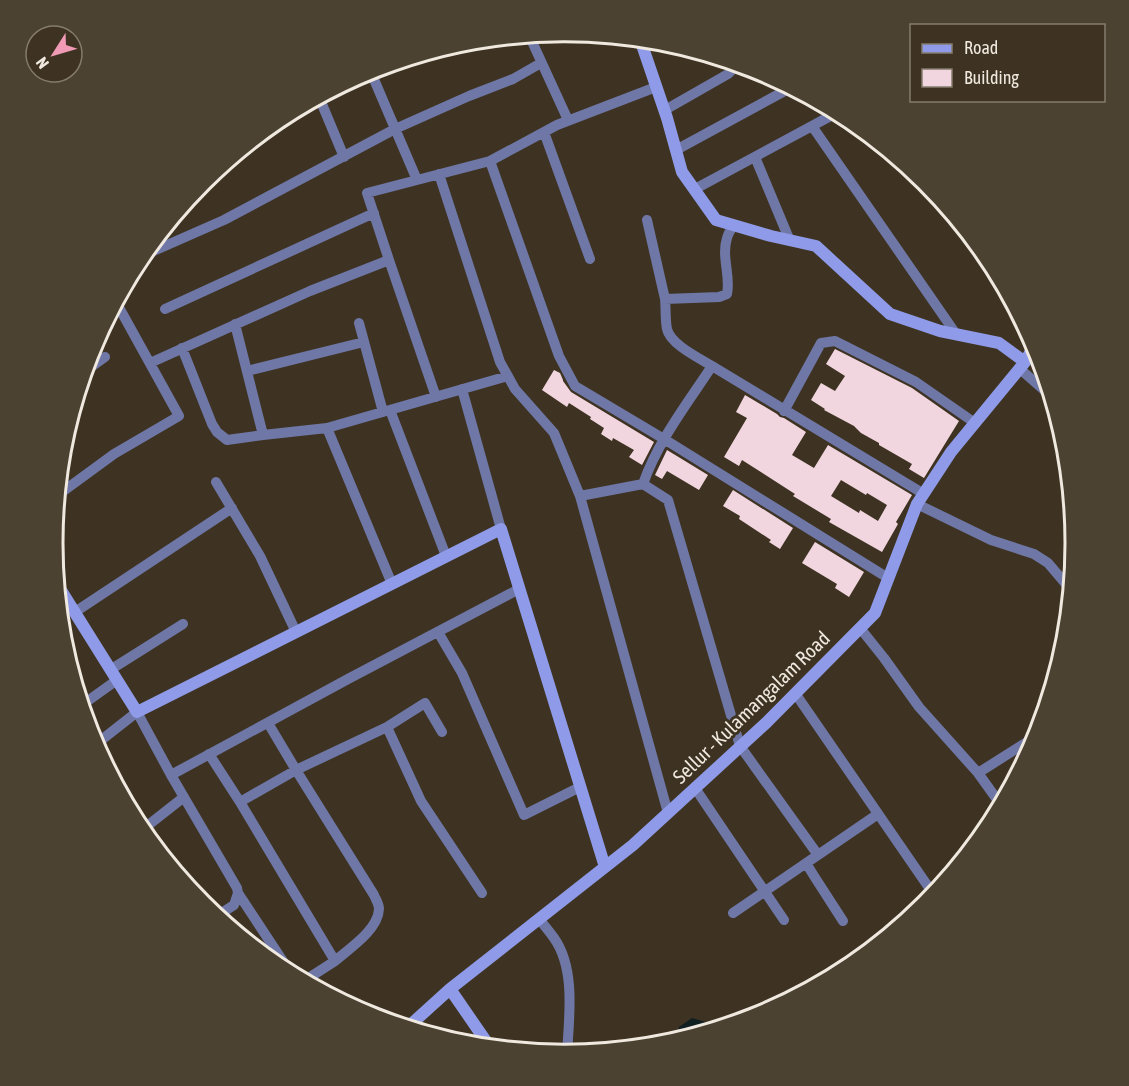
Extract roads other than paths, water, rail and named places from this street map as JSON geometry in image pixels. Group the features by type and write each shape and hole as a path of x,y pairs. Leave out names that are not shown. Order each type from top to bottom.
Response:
{"street":[{"path":"532,43 568,120"},
{"path":"643,48 665,110 682,172 716,220 771,237 816,246 890,314 940,331 999,343 1039,384"},
{"path":"160,248 224,220 395,129 513,79 541,63"},
{"path":"665,110 731,71"},
{"path":"374,80 417,180"},
{"path":"436,397 368,193 490,160 568,120 656,87"},
{"path":"676,150 782,92"},
{"path":"322,105 344,157"},
{"path":"695,189 828,117"},
{"path":"812,126 956,334"},
{"path":"544,132 590,259"},
{"path":"755,157 790,241"},
{"path":"490,160 559,356 575,386 888,578"},
{"path":"439,174 500,362 515,389 554,434 580,496 668,813"},
{"path":"165,309 374,213"},
{"path":"647,219 665,299 667,329 678,344 920,499 991,540 1034,554 1048,563 1064,581"},
{"path":"665,299 719,297 727,294 729,288 726,244 727,236 734,225"},
{"path":"150,363 310,291 389,260"},
{"path":"67,488 114,454 179,416 121,311"},
{"path":"359,323 387,411 446,556"},
{"path":"236,324 264,435"},
{"path":"784,411 821,343 835,340 916,382 975,423"},
{"path":"247,371 364,342"},
{"path":"182,348 212,424 217,432 227,440 327,428 508,376"},
{"name":"Sellur - Kulamangalam Road","path":"415,1021 450,988 633,845 740,746 875,613 920,499 951,452 1023,366 1029,355"},
{"path":"98,362 105,357"},
{"path":"643,484 664,439 712,366"},
{"path":"462,389 501,529 605,867"},
{"path":"327,428 392,584"},
{"path":"216,482 260,556 296,632"},
{"path":"580,496 643,484 668,500 740,746 818,855"},
{"path":"75,612 232,508"},
{"path":"103,738 137,712 501,529"},
{"path":"171,775 519,589"},
{"path":"67,600 137,712 238,893 278,954"},
{"path":"89,699 114,675 183,624"},
{"path":"860,628 919,706 996,797"},
{"path":"438,632 462,673 524,815 580,787"},
{"path":"795,693 928,887"},
{"path":"240,802 296,770 387,727 425,703 441,732"},
{"path":"268,723 375,895 379,906 378,917 372,928 335,961 312,976"},
{"path":"387,727 421,801 482,892"},
{"path":"978,773 1023,745"},
{"path":"209,754 335,961"},
{"path":"695,788 784,920"},
{"path":"150,824 184,797"},
{"path":"733,913 879,814"},
{"path":"806,863 843,921"},
{"path":"225,911 234,906 238,893"},
{"path":"539,919 555,939 565,963 570,994 568,1044"},
{"path":"450,988 483,1037"}]}
